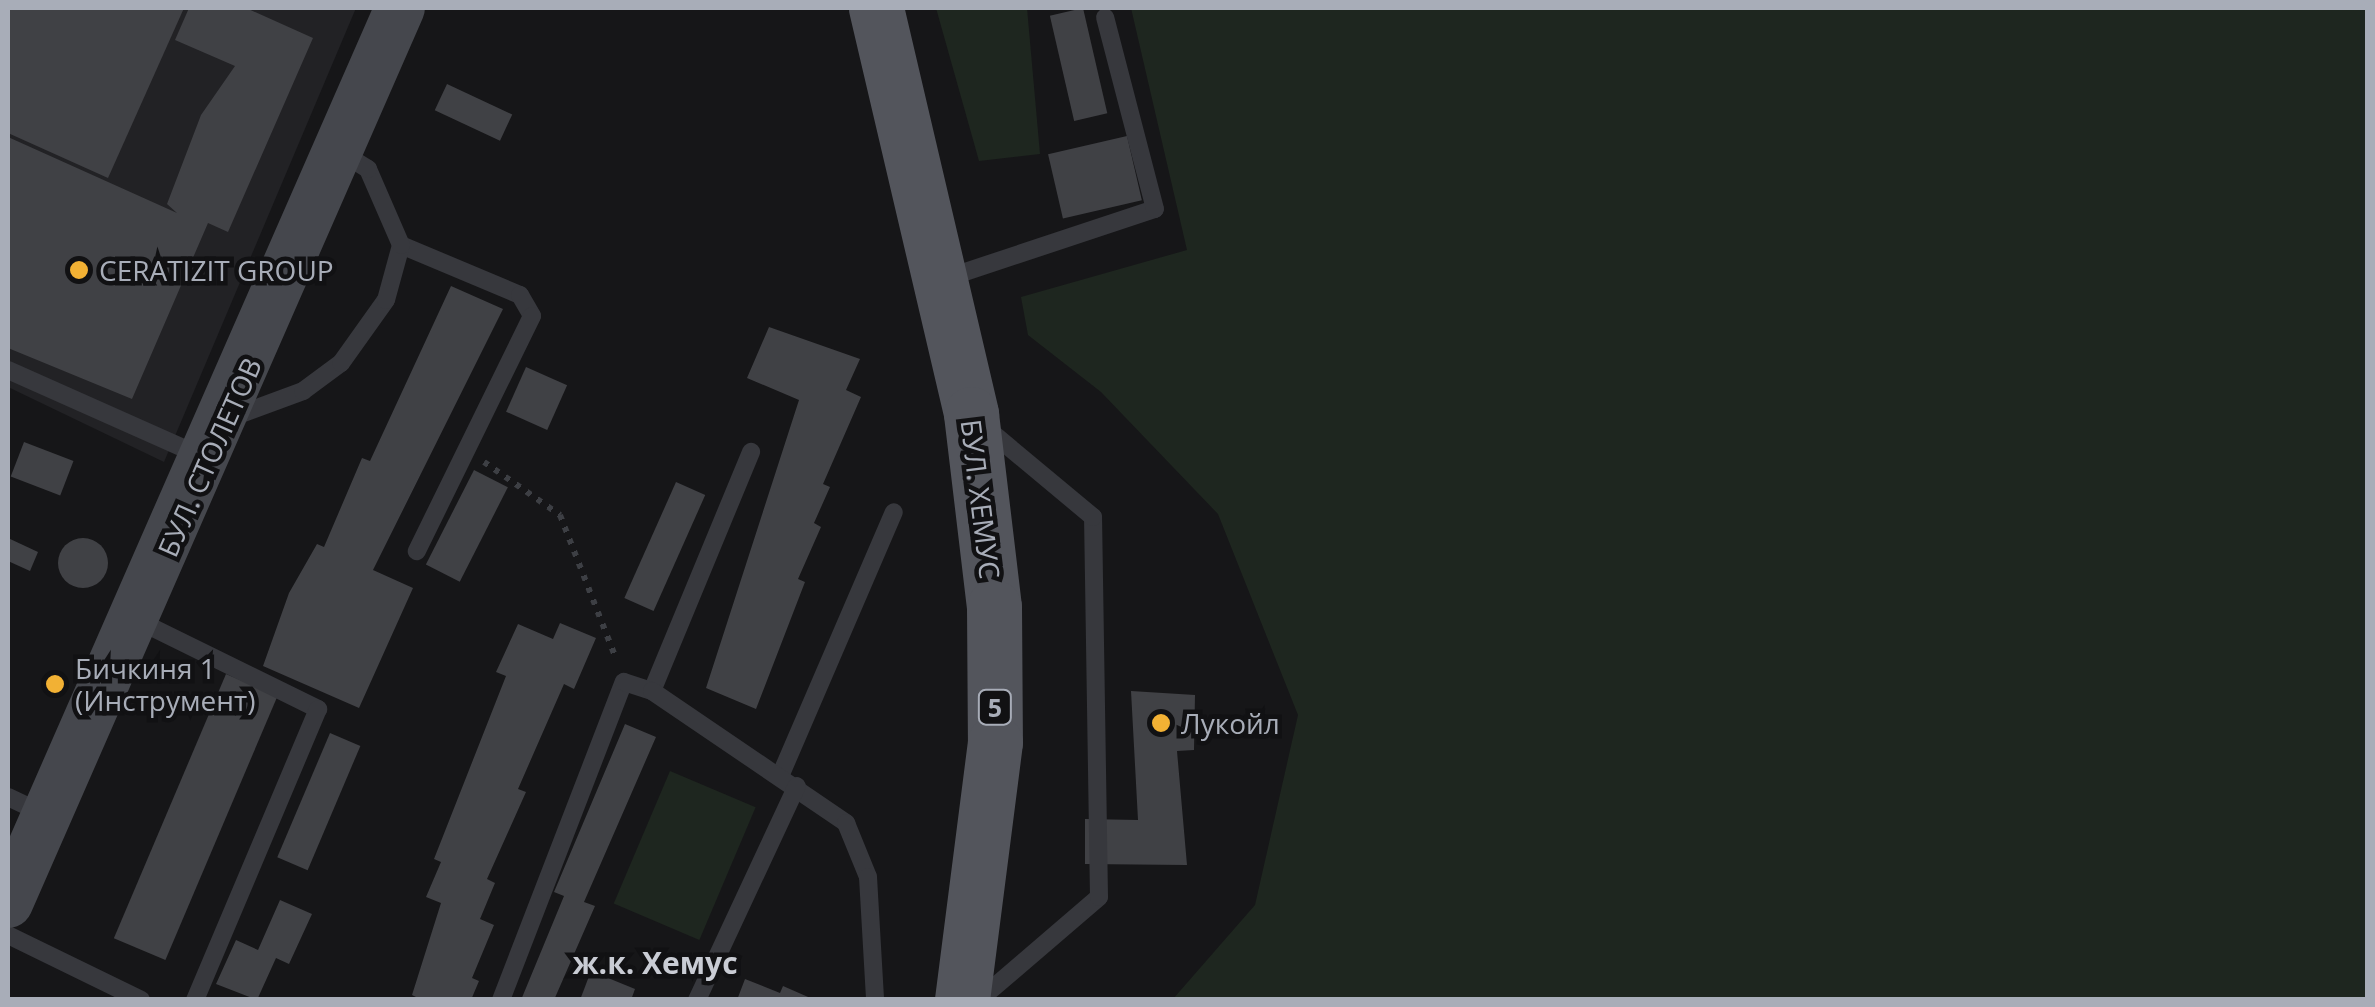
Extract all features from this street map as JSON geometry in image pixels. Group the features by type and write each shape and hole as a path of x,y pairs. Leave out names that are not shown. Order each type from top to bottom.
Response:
{"main road":[{"name":"БУЛ. СТОЛЕТОВ","path":"8,903 27,806 137,620 341,153 400,8"},
{"name":"БУЛ. ХЕМУС","path":"876,8 971,414 994,608 996,742 962,1000"}],"lane":[{"path":"938,281 1156,209 1105,17"},
{"path":"8,370 216,440 303,391 341,363 386,300 401,246 368,169 341,153"},
{"path":"401,246 529,304 528,326 417,551"},
{"path":"971,414 1093,517 1099,896 979,1000"},
{"path":"652,691 751,452"},
{"path":"781,774 894,512"},
{"path":"137,620 318,709 196,1000"},
{"path":"501,1000 624,682 652,691 781,774 846,823 862,849 875,1000"},
{"path":"697,1000 796,786"},
{"path":"8,935 142,1000"}],"path":[{"path":"465,454 526,484 560,515 624,682"}],"shaded area":[{"path":"8,8 356,8 164,462 8,387"},
{"path":"936,8 1027,8 1040,154 979,161"},
{"path":"1131,8 2367,8 2367,999 1173,999 1255,905 1298,715 1218,514 1101,392 1028,335 1021,297 1187,250"},
{"path":"670,771 756,807 699,940 614,904"}],"building":[{"name":"CERATIZIT GROUP","path":"8,8 184,8 108,178 8,133"},
{"path":"189,8 246,8 313,38 228,232 208,223 132,399 8,348 8,137 177,213 167,204 201,115 235,66 175,40"},
{"path":"1083,8 1107,113 1074,121 1050,16"},
{"path":"447,84 512,114 500,141 435,110"},
{"path":"1127,136 1142,200 1063,219 1048,154"},
{"path":"451,286 503,309 373,570 413,588 359,708 263,666 289,593 317,544 324,547 362,458 370,461"},
{"path":"769,327 860,359 846,390 861,397 823,484 830,487 814,523 821,527 798,579 805,582 756,709 706,688 799,400 747,378"},
{"path":"526,367 567,385 547,430 506,412"},
{"path":"24,442 73,461 60,496 11,477"},
{"path":"474,470 508,487 460,582 426,564"},
{"path":"676,482 705,495 654,611 624,598"},
{"path":"8,538 38,552 30,571 8,561"},
{"path":"83,538 101,545 108,563 101,581 83,588 65,581 58,563 65,545"},
{"path":"560,623 596,638 574,689 564,684 518,789 526,792 487,879 495,883 480,919 494,925 472,978 479,981 471,1000 422,1000 412,995 441,903 426,897 441,862 434,859 506,676 496,672 518,624 553,639"},
{"path":"226,674 278,696 165,960 114,938"},
{"path":"1131,691 1195,695 1194,750 1177,751 1187,865 1085,864 1085,819 1138,820"},
{"path":"625,724 656,737 584,902 595,906 554,1000 521,1000 564,896 554,892"},
{"path":"330,733 360,746 308,870 277,857"},
{"path":"280,900 312,914 289,964 276,958 257,1000 216,984 236,940 258,950"},
{"path":"591,971 635,989 631,1000 580,1000"},
{"path":"745,979 780,993 783,986 815,1000 737,1000"}],"place":[{"name":"CERATIZIT GROUP","path":"79,270"},
{"name":"Бичкиня 1 (Инструмент)","path":"55,684"},
{"name":"Лукойл","path":"1161,723"}],"district":[{"name":"ж.к. Хемус","path":"655,963"}]}
